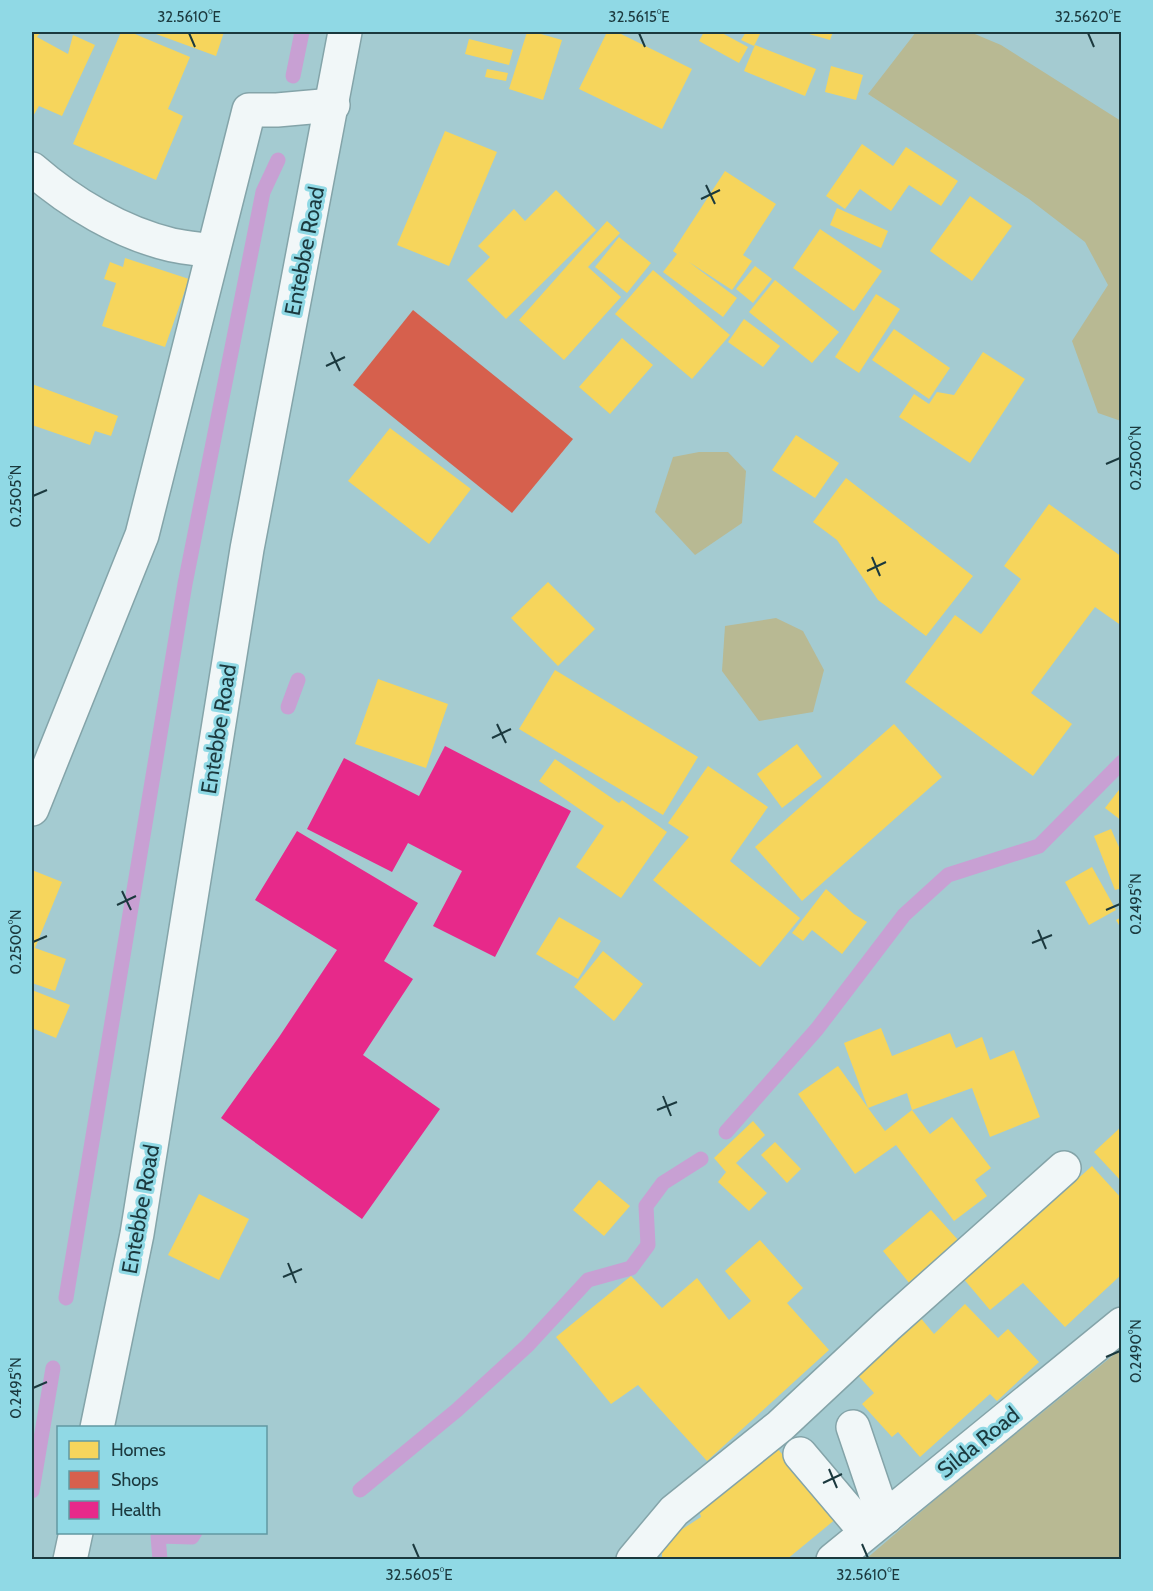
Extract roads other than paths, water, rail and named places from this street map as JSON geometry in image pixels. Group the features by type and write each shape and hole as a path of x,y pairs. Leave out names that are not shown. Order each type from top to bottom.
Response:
{"street":[{"name":"Entebbe Road","path":"97,1426 136,1234 247,549 333,105 345,32"},
{"path":"32,809 142,535 249,110 333,105"},
{"path":"32,169 59,192 120,227 171,245 213,250"},
{"path":"633,1560 674,1511 780,1426 887,1326 1064,1168"},
{"name":"Silda Road","path":"833,1560 1122,1324"},
{"path":"853,1427 876,1495 876,1525"},
{"path":"800,1454 876,1525"},
{"path":"70,1560 76,1534"}],"waterway":[{"path":"293,76 302,32"},
{"path":"66,1298 185,584 263,192 278,160"},
{"path":"288,707 298,680"},
{"path":"726,1132 817,1029 904,915 948,875 1039,846 1122,762"},
{"path":"360,1490 457,1410 528,1345 588,1280 631,1268 648,1245 646,1206 663,1183 701,1159"},
{"path":"32,1491 53,1368"},
{"path":"160,1560 158,1536 192,1537 194,1534"}]}
